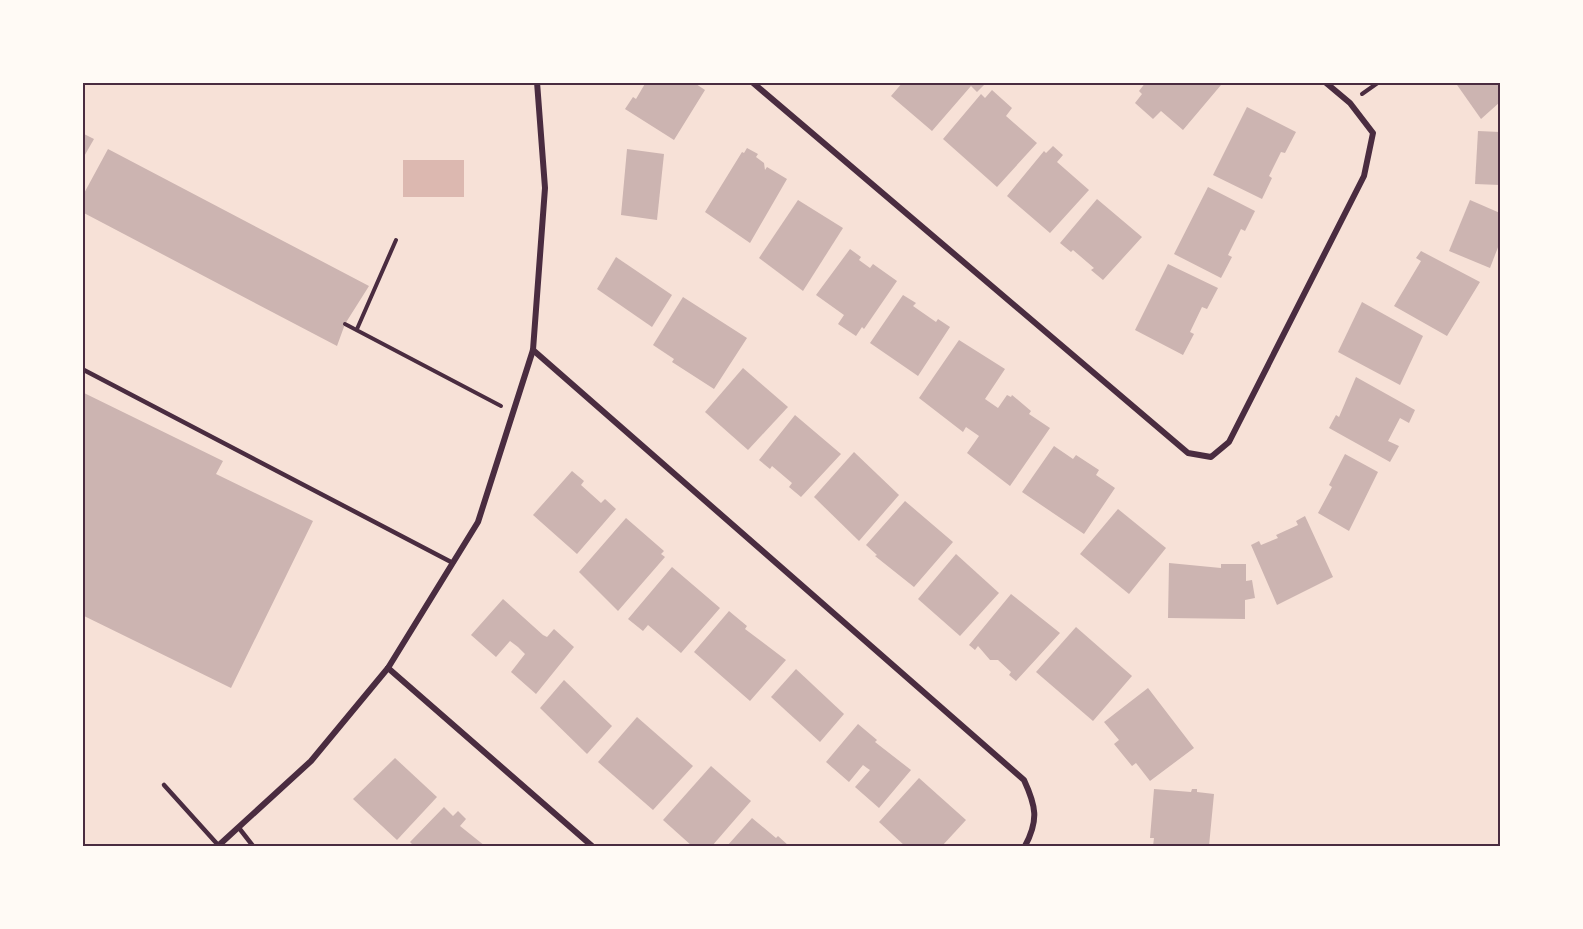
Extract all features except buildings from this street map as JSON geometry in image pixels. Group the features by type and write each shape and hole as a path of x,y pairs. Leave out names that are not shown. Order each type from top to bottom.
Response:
{"street":[{"path":"219,846 311,761 388,668 478,522 533,350 545,188 537,82"},
{"path":"752,82 1188,453 1210,457 1229,441 1364,176 1373,133 1350,103 1326,82"},
{"path":"533,350 1024,780 1035,806 1033,832 1025,846"},
{"path":"388,668 592,846"}],"lane":[{"path":"82,369 453,563"},
{"path":"165,785 219,846"},
{"path":"239,828 253,846"}],"path":[{"path":"357,329 396,240"},
{"path":"345,324 512,412"}],"shaded area":[{"path":"403,160 464,160 464,197 403,197"}]}
